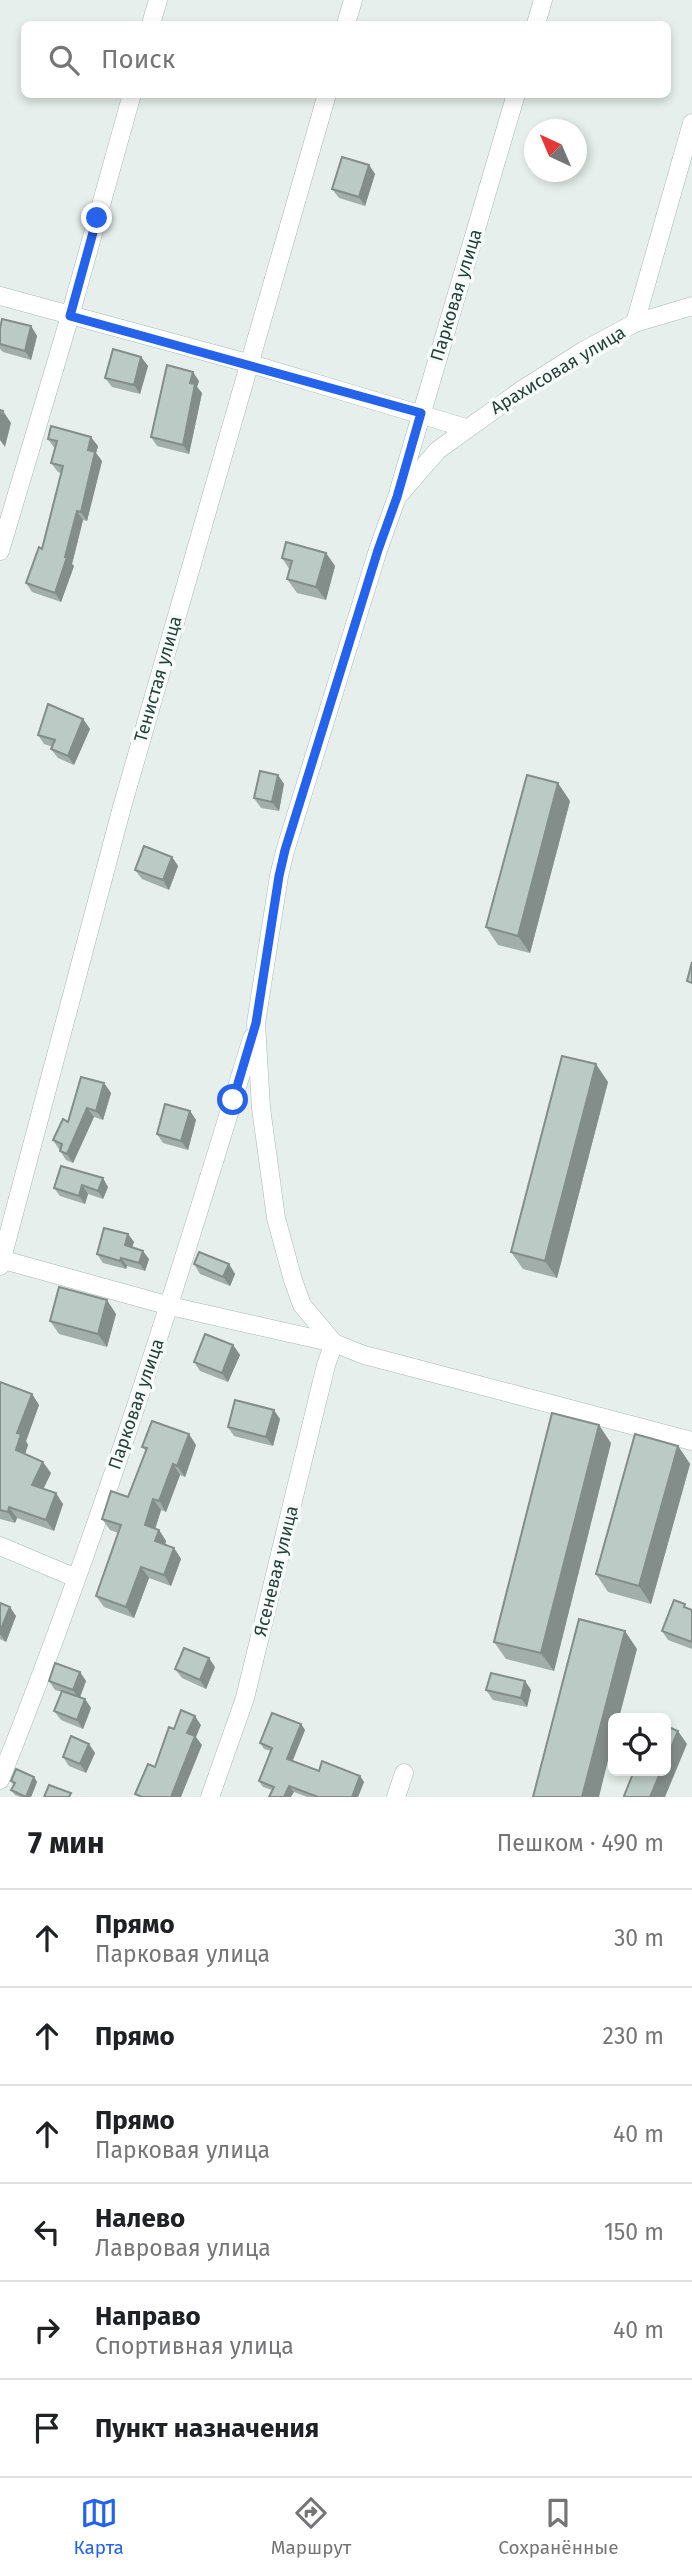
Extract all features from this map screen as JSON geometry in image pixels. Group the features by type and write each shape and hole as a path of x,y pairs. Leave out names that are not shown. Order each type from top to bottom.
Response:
{"street":[{"path":"152,21 158,0"},
{"path":"347,21 353,0"},
{"path":"537,21 543,0"},
{"path":"0,551 131,98"},
{"name":"Тенистая улица","path":"1,1261 121,807 326,98"},
{"name":"Парковая улица","path":"397,497 515,98"},
{"path":"635,323 692,123"},
{"path":"0,296 251,364 466,428"},
{"name":"Арахисовая улица","path":"397,497 422,465 466,428 583,351 635,323 692,306"},
{"path":"334,1343 302,1305 276,1218 261,1108 256,1023 285,850 397,497"},
{"name":"Парковая улица","path":"0,1780 76,1578 170,1306 256,1023"},
{"path":"1,1261 170,1306 334,1343 384,1361 692,1441"},
{"name":"Ясеневая улица","path":"210,1797 244,1698 334,1343"},
{"path":"0,1546 76,1578"},
{"path":"396,1797 404,1773"}],"building":[{"path":"342,157 369,165 359,197 332,189"},
{"path":"2,319 31,326 25,351 0,344"},
{"path":"113,349 141,357 134,385 105,378"},
{"path":"167,365 193,372 190,383 195,384 183,445 151,437"},
{"path":"51,426 91,437 88,450 95,452 81,512 77,511 67,557 55,593 26,583 39,547 42,549 63,466 51,463 57,441 48,439"},
{"path":"286,542 326,553 316,587 287,579 292,561 282,558"},
{"path":"48,704 83,719 68,756 51,749 55,740 38,735"},
{"path":"260,771 278,775 272,802 254,798"},
{"path":"527,775 558,783 518,936 486,927"},
{"path":"144,846 172,857 163,880 135,870"},
{"path":"692,962 692,983 687,981"},
{"path":"562,1056 596,1064 545,1261 511,1252"},
{"path":"81,1077 104,1083 96,1111 87,1108 67,1154 60,1151 62,1144 53,1140 63,1119 68,1122"},
{"path":"165,1104 190,1111 181,1141 157,1134"},
{"path":"61,1166 103,1178 98,1191 82,1185 79,1196 54,1188"},
{"path":"104,1228 128,1234 125,1245 143,1251 139,1263 97,1254"},
{"path":"199,1252 229,1264 223,1277 194,1264"},
{"path":"59,1287 107,1300 98,1334 50,1321"},
{"path":"205,1334 233,1345 222,1373 194,1362"},
{"path":"0,1382 32,1394 17,1433 21,1434 16,1450 43,1462 32,1485 56,1493 46,1520 9,1507 8,1512 0,1510"},
{"path":"235,1400 274,1410 266,1437 228,1427"},
{"path":"552,1413 599,1425 541,1653 494,1642"},
{"path":"152,1421 189,1434 177,1466 173,1464 159,1501 153,1499 145,1525 159,1530 155,1541 174,1548 164,1575 141,1567 126,1607 96,1596 121,1525 102,1519 111,1491 128,1497 147,1448 142,1447"},
{"path":"635,1434 678,1446 639,1586 596,1574"},
{"path":"674,1600 692,1610 692,1642 662,1631"},
{"path":"0,1603 10,1607 0,1631"},
{"path":"579,1619 625,1631 582,1797 533,1797"},
{"path":"184,1648 209,1658 200,1680 175,1669"},
{"path":"55,1663 80,1672 73,1690 49,1681"},
{"path":"491,1673 525,1681 521,1698 486,1690"},
{"path":"62,1691 85,1699 77,1720 54,1711"},
{"path":"181,1710 195,1716 187,1733 195,1736 171,1797 142,1797 135,1794 148,1764 155,1767 169,1727 174,1729"},
{"path":"272,1713 301,1724 287,1759 319,1771 322,1761 360,1776 352,1797 318,1797 289,1786 284,1797 269,1797 274,1787 259,1781 272,1748 260,1743"},
{"path":"671,1728 678,1731 671,1748"},
{"path":"71,1736 89,1744 80,1764 63,1757"},
{"path":"16,1769 34,1777 26,1797 11,1790 15,1783 11,1781"},
{"path":"632,1776 659,1776 650,1797 624,1796"},
{"path":"49,1785 71,1793 69,1797 44,1797"}],"route":[{"path":"97,218 70,316 421,413 285,850 256,1023 233,1100"}]}
